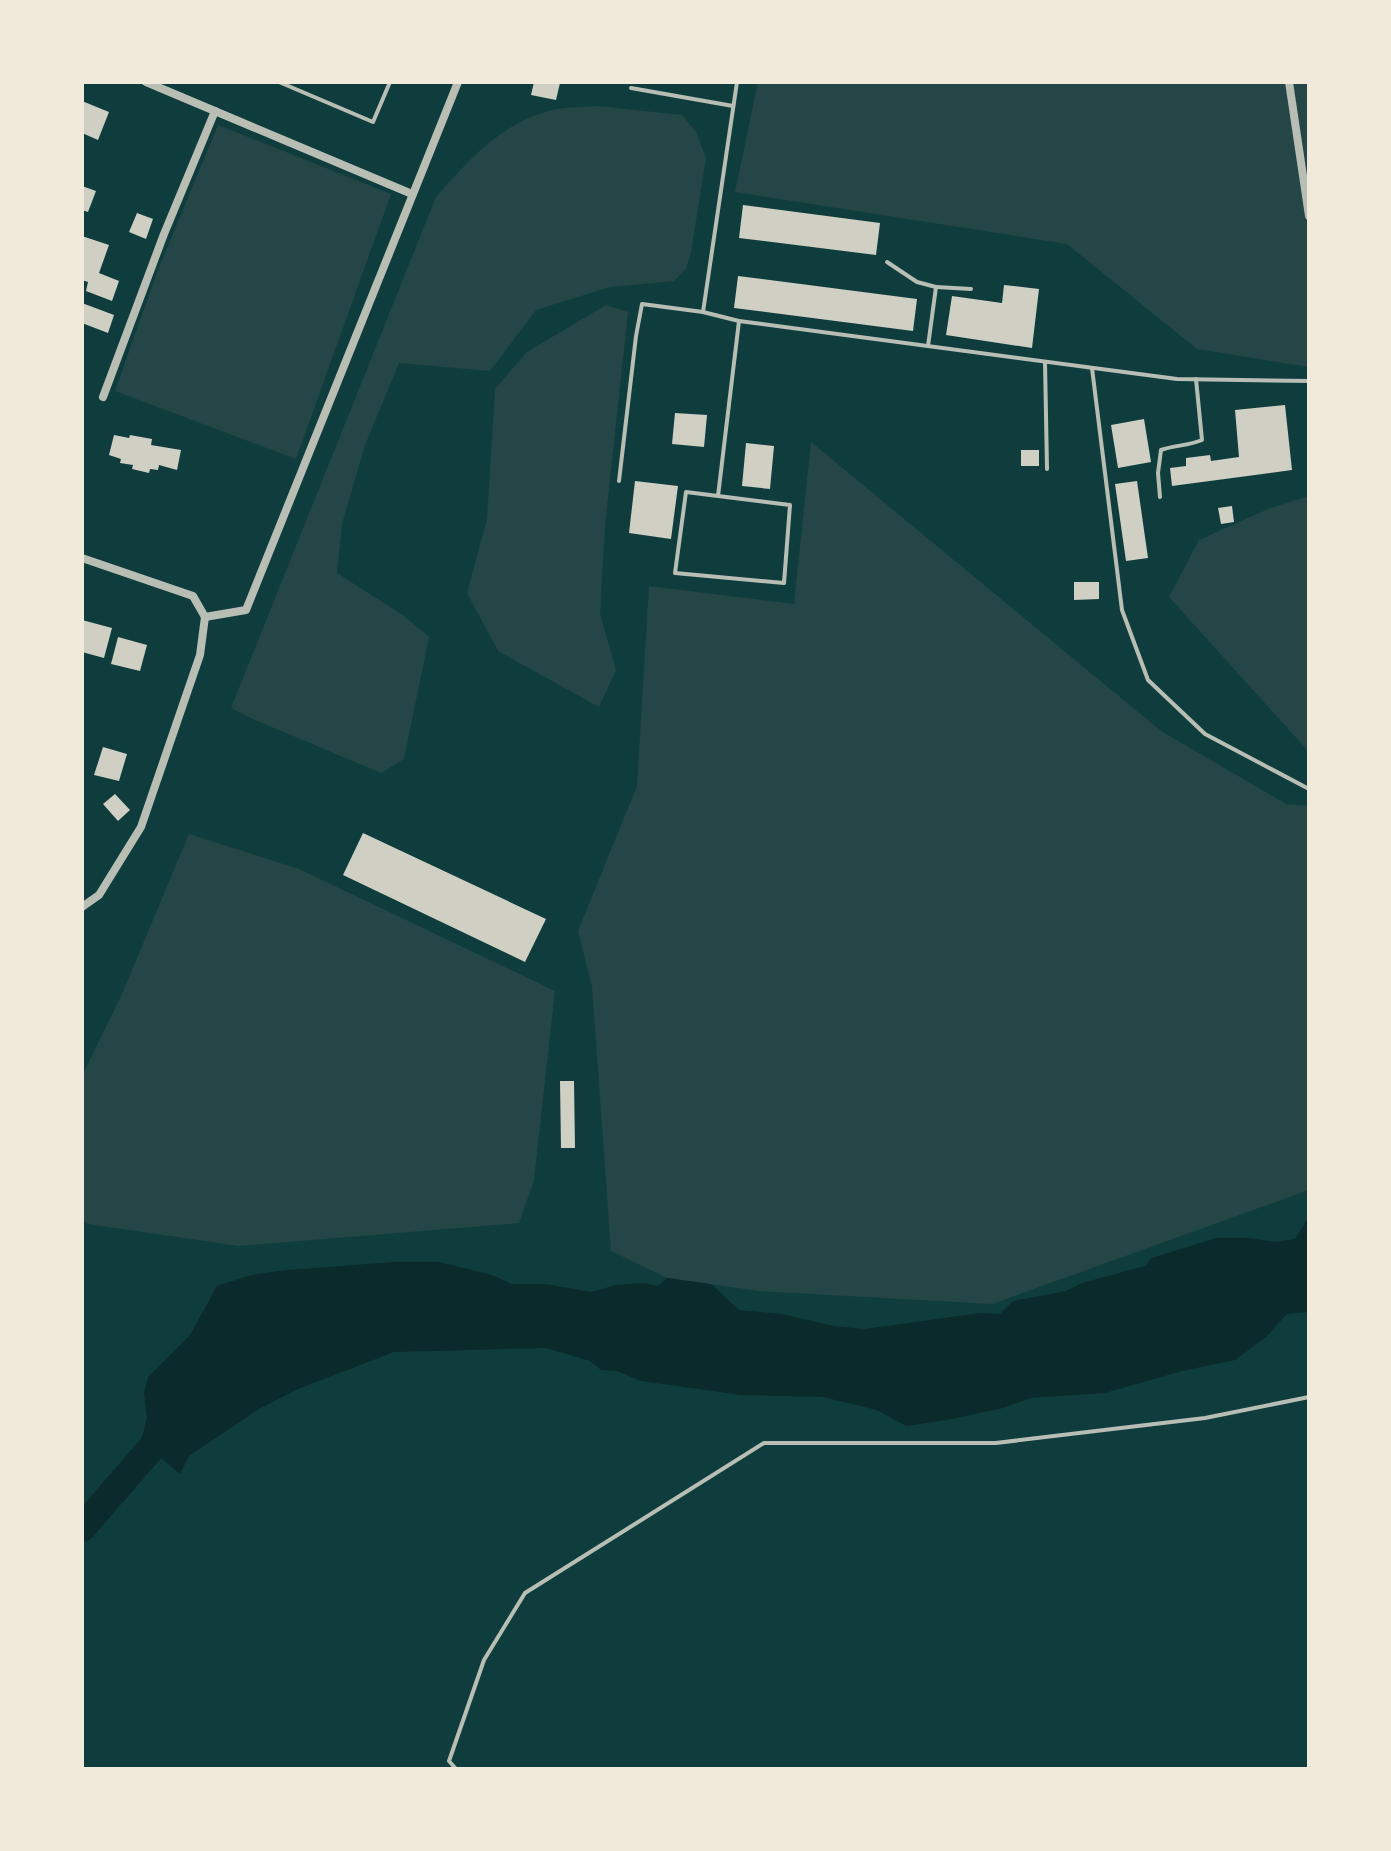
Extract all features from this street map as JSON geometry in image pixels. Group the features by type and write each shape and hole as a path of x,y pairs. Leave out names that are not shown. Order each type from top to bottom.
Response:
{"street":[{"path":"146,82 412,194"},
{"path":"205,617 246,610 458,82"},
{"path":"1289,82 1309,216"},
{"path":"103,397 164,234 215,111"},
{"path":"82,558 193,596 205,617 200,655 141,827 99,895 82,907"}],"lane":[{"path":"279,82 373,122 390,82"},
{"path":"703,312 737,82"},
{"path":"631,88 733,106"},
{"path":"887,262 917,282 936,287 971,289"},
{"path":"928,346 936,287"},
{"path":"619,481 642,304 703,312 739,321 1092,368 1196,379 1309,381"},
{"path":"718,496 739,321"},
{"path":"1045,362 1047,469"},
{"path":"1092,368 1122,610 1148,680 1205,734 1309,789"},
{"path":"1160,497 1158,473 1161,450 1190,446 1202,440 1196,379"},
{"path":"686,492 718,496 790,505 784,583 675,573 686,492"},
{"path":"456,1769 449,1761 484,1660 525,1593 764,1443 996,1443 1205,1418 1309,1397"}],"shaded area":[{"path":"758,82 1309,82 1309,367 1197,349 1067,244 735,192"},
{"path":"597,106 682,115 696,132 706,158 686,269 674,281 610,287 536,310 490,371 399,363 365,445 342,524 337,573 404,616 429,637 404,759 381,773 231,708 436,197 486,146 514,125 548,111"},
{"path":"218,125 391,194 296,459 115,391 156,275"},
{"path":"606,305 628,312 605,526 600,614 616,670 599,707 498,651 467,593 487,519 495,389 527,352"},
{"path":"811,442 1161,731 1286,804 1309,806 1309,1190 992,1304 759,1291 667,1278 611,1251 592,987 578,931 637,786 649,586 794,604"},
{"path":"1309,496 1309,752 1169,597 1199,540 1268,509"},
{"path":"189,834 299,869 555,991 534,1180 519,1223 239,1246 82,1221 82,1076 122,994"},
{"path":"1309,1217 1309,1312 1287,1314 1266,1337 1235,1360 1105,1393 1030,1398 1003,1408 906,1426 877,1410 823,1397 741,1395 641,1381 617,1371 601,1370 590,1361 546,1348 394,1352 298,1389 259,1409 189,1456 180,1474 141,1441 147,1418 144,1393 148,1377 190,1335 217,1286 251,1275 394,1262 439,1262 492,1275 512,1284 546,1284 591,1292 616,1285 644,1283 658,1286 667,1278 711,1284 739,1310 782,1314 834,1326 865,1329 980,1313 1000,1314 1013,1301 1066,1291 1082,1283 1145,1266 1152,1258 1216,1238 1275,1242 1295,1239"}],"building":[{"path":"534,82 560,83 556,100 531,95"},
{"path":"82,101 109,112 98,140 82,133"},
{"path":"82,186 96,191 88,212 82,210"},
{"path":"743,205 880,223 876,255 739,238"},
{"path":"137,213 153,219 146,239 129,232"},
{"path":"82,236 109,245 99,273 119,281 112,301 86,291 88,282 82,280"},
{"path":"738,276 917,299 913,331 734,308"},
{"path":"1004,285 1039,289 1032,348 946,335 952,296 1002,303"},
{"path":"82,303 114,315 108,333 82,323"},
{"path":"1285,405 1292,470 1172,486 1170,468 1186,466 1186,458 1210,455 1211,461 1239,457 1235,410"},
{"path":"675,413 707,415 704,447 672,444"},
{"path":"1144,419 1151,462 1118,468 1111,425"},
{"path":"114,435 152,439 151,445 181,450 177,470 159,465 158,470 150,469 149,473 120,463 121,459 109,455"},
{"path":"746,443 774,446 770,489 742,486"},
{"path":"1021,450 1039,450 1039,466 1021,466"},
{"path":"635,481 678,486 671,539 629,533"},
{"path":"1137,481 1148,558 1126,561 1115,484"},
{"path":"1232,506 1234,522 1221,524 1218,508"},
{"path":"1074,582 1099,582 1099,599 1074,600"},
{"path":"82,620 112,628 104,658 82,652"},
{"path":"118,637 147,645 140,671 111,664"},
{"path":"103,747 127,754 119,781 94,775"},
{"path":"115,794 130,810 118,821 103,804"},
{"path":"363,833 546,919 525,962 343,875"},
{"path":"560,1081 574,1081 575,1148 561,1148"}],"waterway":[{"path":"82,1528 174,1422"}]}
